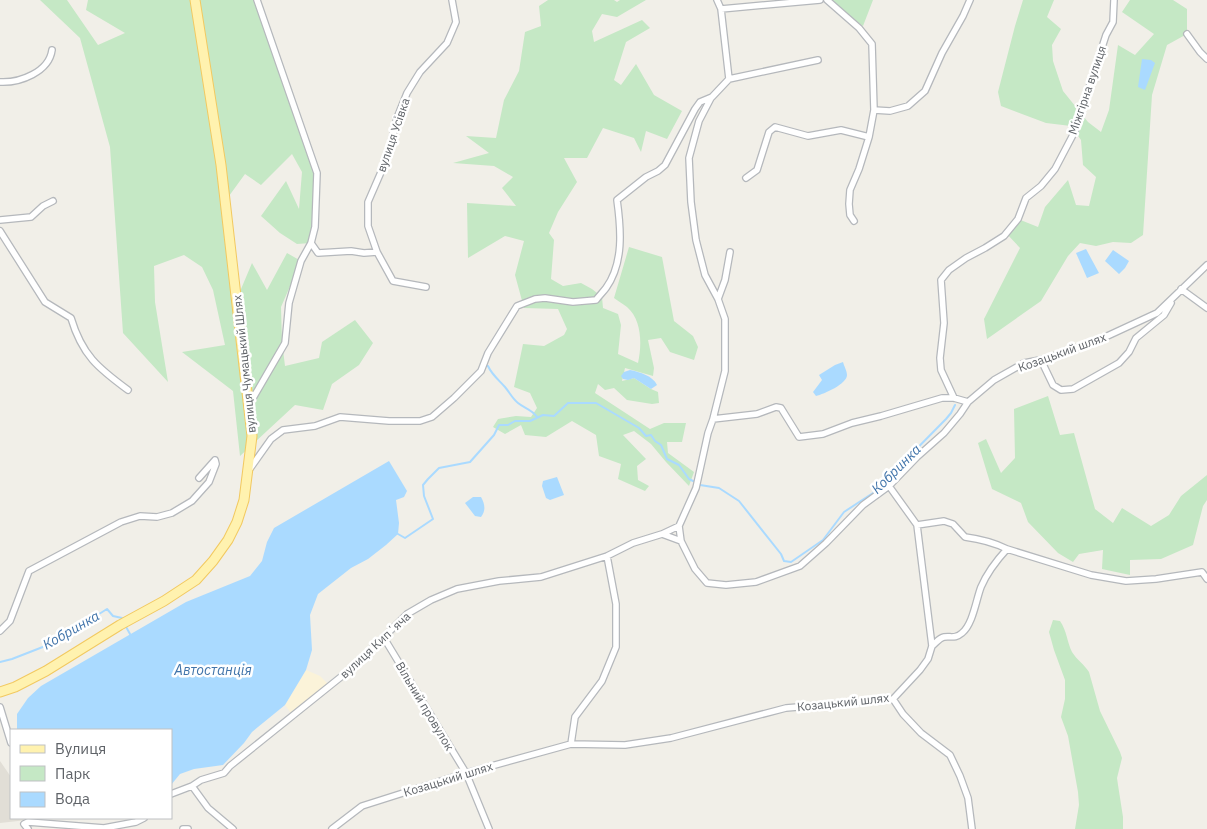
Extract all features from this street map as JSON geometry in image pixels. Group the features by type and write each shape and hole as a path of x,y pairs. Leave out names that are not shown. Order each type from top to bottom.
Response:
{"main road":[{"name":"вулиця Чумацький Шлях","path":"0,692 15,687 46,671 196,580 228,540 237,522 244,500 252,436 249,405 222,165 195,0"}],"street":[{"path":"249,405 285,343 289,303 301,261 312,243 315,227 317,173 257,0"},
{"name":"вулиця Усівка","path":"426,287 393,281 377,252 368,226 368,202 388,156 397,118 408,93 420,72 448,43 456,22 452,0"},
{"path":"717,0 721,9 729,79"},
{"path":"721,9 820,0"},
{"path":"827,0 860,28 872,44 874,110 869,136 859,169 850,190 850,215 854,221"},
{"path":"874,110 890,111 908,106 925,91 942,53 970,0"},
{"name":"Міжгірна вулиця","path":"954,398 941,370 940,358 944,323 942,280 950,270 966,258 1004,236 1018,219 1026,198 1041,186 1055,169 1075,131 1106,35 1113,22 1114,0"},
{"path":"1187,34 1207,59"},
{"path":"0,82 9,82 34,74 51,56 52,50"},
{"path":"818,60 729,79 709,101 699,121 690,158 691,202 696,240 705,274 718,299 724,319 725,372 708,433 696,488 679,526 681,541 695,568 707,583 726,585 756,582 800,566 826,543 863,505 889,486 917,525 932,646"},
{"path":"248,472 271,440 283,430 315,426 340,417 389,421 420,421 432,417 481,371 488,353 516,306 534,299 546,298 573,302 596,300 606,288 615,272 619,256 617,200 665,165 694,109 700,102 712,97"},
{"path":"746,178 757,170 769,132 775,127 808,136 841,130 869,136"},
{"path":"0,220 31,217 43,206 54,201"},
{"path":"0,231 45,302 71,318 76,334 89,358 105,374 128,390"},
{"path":"312,243 318,253 377,252"},
{"path":"718,299 725,280 730,252"},
{"name":"Козацький шлях","path":"889,486 944,433 968,402 994,380 1024,363 1041,360 1103,338 1157,313 1207,265"},
{"path":"1181,290 1207,308"},
{"path":"1041,360 1054,385 1061,390 1073,389 1119,363 1129,352 1136,338 1164,315 1175,296"},
{"path":"713,419 757,414 776,406 781,408 799,437 824,434 852,423 942,398 954,398 968,402"},
{"path":"0,631 10,621 29,571 121,522 140,516 157,516 172,513 192,501 209,482 216,464 215,460 199,478"},
{"path":"917,525 944,521 953,524 965,537 986,540 1007,549 1090,574 1126,581 1202,572 1207,579"},
{"name":"вулиця Кипʼяча","path":"172,794 192,786 201,780 224,773 230,766 352,668 406,614 430,600 457,589 499,581 542,577 607,556 633,543 662,534 679,526"},
{"path":"662,534 681,541"},
{"path":"932,646 945,637 954,638 968,626 981,588 989,572 1007,549"},
{"path":"571,744 575,717 602,681 616,647 616,604 607,556"},
{"name":"Вільний провулок","path":"384,638 466,774 489,829"},
{"name":"Козацький шлях","path":"332,829 362,806 571,744 626,745 671,738 786,708 893,698 920,670 928,658 932,646"},
{"path":"893,698 903,714 921,733 950,755 968,798 972,829"},
{"path":"0,707 10,740"},
{"path":"192,786 208,808 233,829"},
{"path":"60,819 64,824 77,829"},
{"path":"28,829 24,824 28,822 104,828 136,822 142,819"},
{"path":"183,829 188,829"}],"shaded area":[{"path":"0,761 10,776 10,819 28,819 0,823"}],"green space":[{"path":"40,0 67,0 98,45 125,33 86,10 88,0 257,0 317,173 311,243 297,244 280,233 261,216 286,181 299,209 302,172 292,154 261,185 245,174 221,207 233,308 252,263 267,290 287,253 301,261 281,307 285,366 319,358 322,342 355,320 373,343 359,365 332,384 323,410 295,405 240,456 233,391 182,352 225,345 213,290 202,267 184,255 154,266 155,302 168,382 123,333 110,147 80,38"},
{"path":"548,0 614,0 617,2 620,0 646,0 617,17 602,14 592,31 594,42 642,20 650,28 626,42 614,80 621,85 636,64 654,95 682,111 667,139 646,131 641,152 634,138 603,128 587,158 564,158 577,182 558,212 549,233 554,240 551,279 563,286 581,283 602,297 603,308 618,314 621,325 618,354 638,363 640,333 636,319 627,307 614,298 629,247 662,257 674,321 693,336 698,347 694,360 670,352 661,338 648,340 654,368 653,376 625,368 622,381 634,378 658,392 659,403 652,404 627,400 614,388 605,390 598,384 595,393 650,429 664,423 686,423 682,442 667,442 668,453 694,472 689,486 651,444 634,431 623,435 646,459 637,466 638,480 649,486 645,491 618,479 621,464 599,456 596,435 572,421 546,437 525,435 521,425 505,434 493,427 498,419 516,416 531,417 537,408 530,393 514,387 523,344 544,346 564,335 567,329 558,309 524,308 515,275 524,241 505,236 468,258 467,203 516,206 502,188 513,177 494,166 453,163 489,153 466,136 496,138 504,100 519,71 525,32 541,26 539,6"},
{"path":"830,0 873,0 863,26"},
{"path":"1023,0 1054,0 1047,17 1061,29 1052,45 1053,61 1063,91 1088,122 1101,132 1109,110 1118,45 1135,55 1154,34 1122,12 1130,0 1173,0 1187,9 1187,34 1167,45 1152,95 1143,235 1131,243 1113,242 1096,246 1080,243 1068,256 1041,301 987,339 984,319 1020,248 1006,233 1018,219 1038,227 1045,207 1068,180 1076,205 1089,206 1096,177 1083,165 1081,140 1071,126 1046,123 1001,106 998,92"},
{"path":"1048,396 1060,435 1074,433 1095,509 1113,523 1122,508 1151,526 1169,515 1181,496 1207,475 1207,500 1203,506 1193,545 1161,559 1130,560 1130,575 1102,569 1103,550 1079,554 1073,562 1058,553 1028,522 1021,503 992,489 978,443 986,439 1001,473 1015,458 1014,409"},
{"path":"1053,620 1060,621 1072,652 1089,672 1100,711 1120,752 1122,758 1117,778 1123,829 1075,829 1079,805 1078,792 1068,736 1061,717 1065,699 1065,680 1049,632"}],"sand":[{"path":"306,670 320,676 330,686 293,716 285,705"}],"water":[{"path":"1142,59 1151,60 1155,63 1145,90 1138,87"},
{"path":"1086,249 1099,273 1087,278 1076,253"},
{"path":"1113,250 1129,261 1119,274 1105,261"},
{"path":"843,362 847,375 843,382 816,396 813,392 822,380 819,375"},
{"path":"630,370 642,373 657,385 651,389 634,378 623,379 621,376 624,372"},
{"name":"Автостанція","path":"389,461 407,491 404,497 396,500 399,523 398,534 368,559 351,568 318,594 310,615 312,650 306,670 285,705 252,732 223,765 194,769 180,774 172,784 172,729 17,729 17,714 28,698 41,686 186,602 250,576 262,561 267,542 274,528"},
{"path":"557,477 564,495 550,500 546,498 542,486 543,481"},
{"path":"473,497 481,497 484,510 481,517 475,516 465,503"}],"waterway":[{"path":"486,366 488,366 516,401 537,417"},
{"name":"Кобринка","path":"398,534 405,538 433,519 424,496 423,485 439,468 470,462 494,435 499,425 508,425 515,421 530,421 543,415 554,416 568,403 596,403 639,428 646,436 651,435 661,445 667,459 679,465 689,479 693,481"},
{"name":"Кобринка","path":"700,485 719,488 739,501 781,554 784,561 791,562 823,540 844,512 873,493 946,419 955,405"},
{"name":"Кобринка","path":"0,662 53,643 107,609 113,616 123,620"},
{"name":"Кобринка","path":"125,625 130,634"}]}
